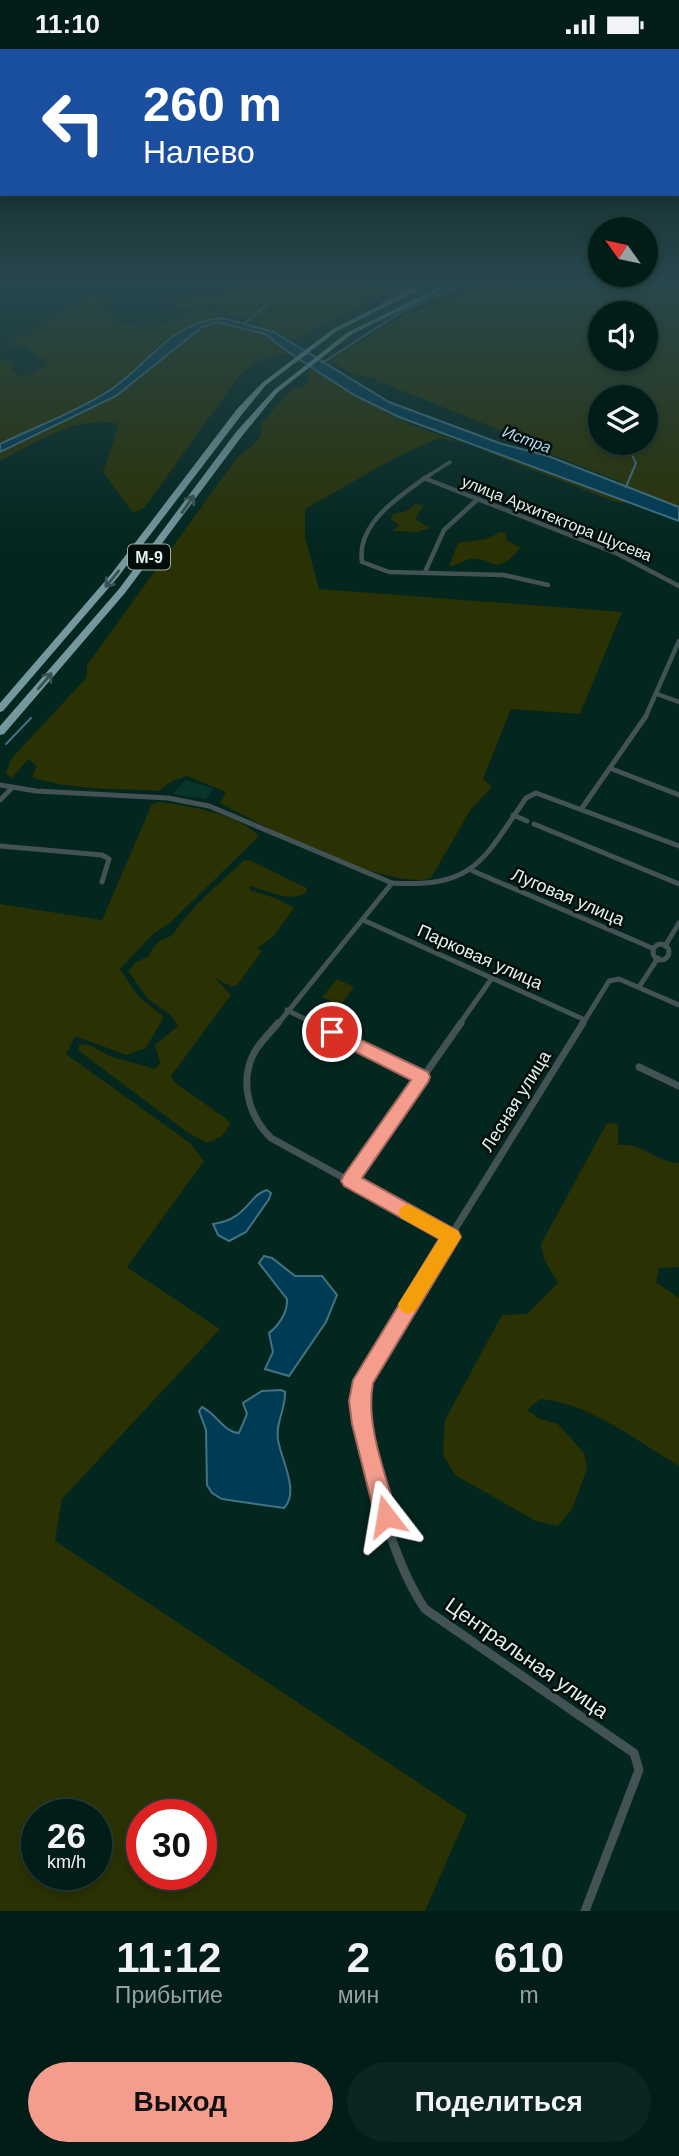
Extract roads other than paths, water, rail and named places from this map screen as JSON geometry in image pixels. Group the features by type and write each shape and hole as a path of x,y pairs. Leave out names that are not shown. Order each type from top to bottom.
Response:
{"highway":[{"name":"М-9","path":"0,709 115,575 240,411 278,372"},
{"name":"М-9","path":"0,735 122,591 239,434 298,372"}],"street":[{"path":"450,462 424,478 386,508 367,534 359,552 362,562 372,568 504,575 548,585"},
{"name":"улица Архитектора Щусева","path":"424,478 618,554 679,586"},
{"path":"425,572 434,541 452,518 478,499"},
{"path":"582,808 631,743 657,694 679,641"},
{"path":"657,694 679,702"},
{"path":"612,769 679,795"},
{"path":"0,785 11,789 168,798 209,806 392,883 433,886 461,879 472,871 526,798 536,793 679,846"},
{"path":"0,800 11,789"},
{"path":"513,815 679,884"},
{"path":"0,846 102,855 109,859 103,882"},
{"name":"Луговая улица","path":"472,871 652,948"},
{"path":"392,883 254,1053 249,1069 250,1112 256,1126 271,1137 451,1237"},
{"name":"Парковая улица","path":"363,919 584,1020"},
{"path":"657,958 652,948 665,946 679,923"},
{"path":"665,946 671,953 670,957"},
{"path":"657,958 670,957 679,961"},
{"path":"657,958 639,988 679,1005"},
{"path":"350,1181 492,978"},
{"name":"Лесная улица","path":"451,1237 608,983 618,979 639,988"},
{"path":"287,1010 422,1077"},
{"path":"639,1067 679,1086"},
{"name":"Центральная улица","path":"451,1237 363,1380 359,1401 363,1424 386,1516 412,1590 425,1609 634,1753 639,1762 639,1770 585,1911"}],"water":[{"path":"132,372 146,372 116,396 0,452 0,444 94,400"},
{"path":"318,372 340,372 389,402 502,444 548,456 679,507 679,521 399,417 354,395"},
{"path":"267,1190 271,1193 269,1199 246,1232 229,1241 218,1235 213,1224 234,1217 255,1197"},
{"path":"264,1256 272,1258 295,1276 322,1276 337,1295 326,1322 289,1376 265,1369 273,1352 269,1333 282,1319 287,1299 259,1263"},
{"path":"262,1391 285,1392 285,1398 278,1440 290,1484 288,1501 284,1508 222,1499 212,1493 207,1485 206,1430 199,1411 202,1407 224,1426 239,1433 247,1414 243,1403"}],"waterway":[{"path":"626,487 636,463 632,455"},
{"path":"6,744 31,718"}],"water label":[{"name":"Истра","path":"527,439"}]}
